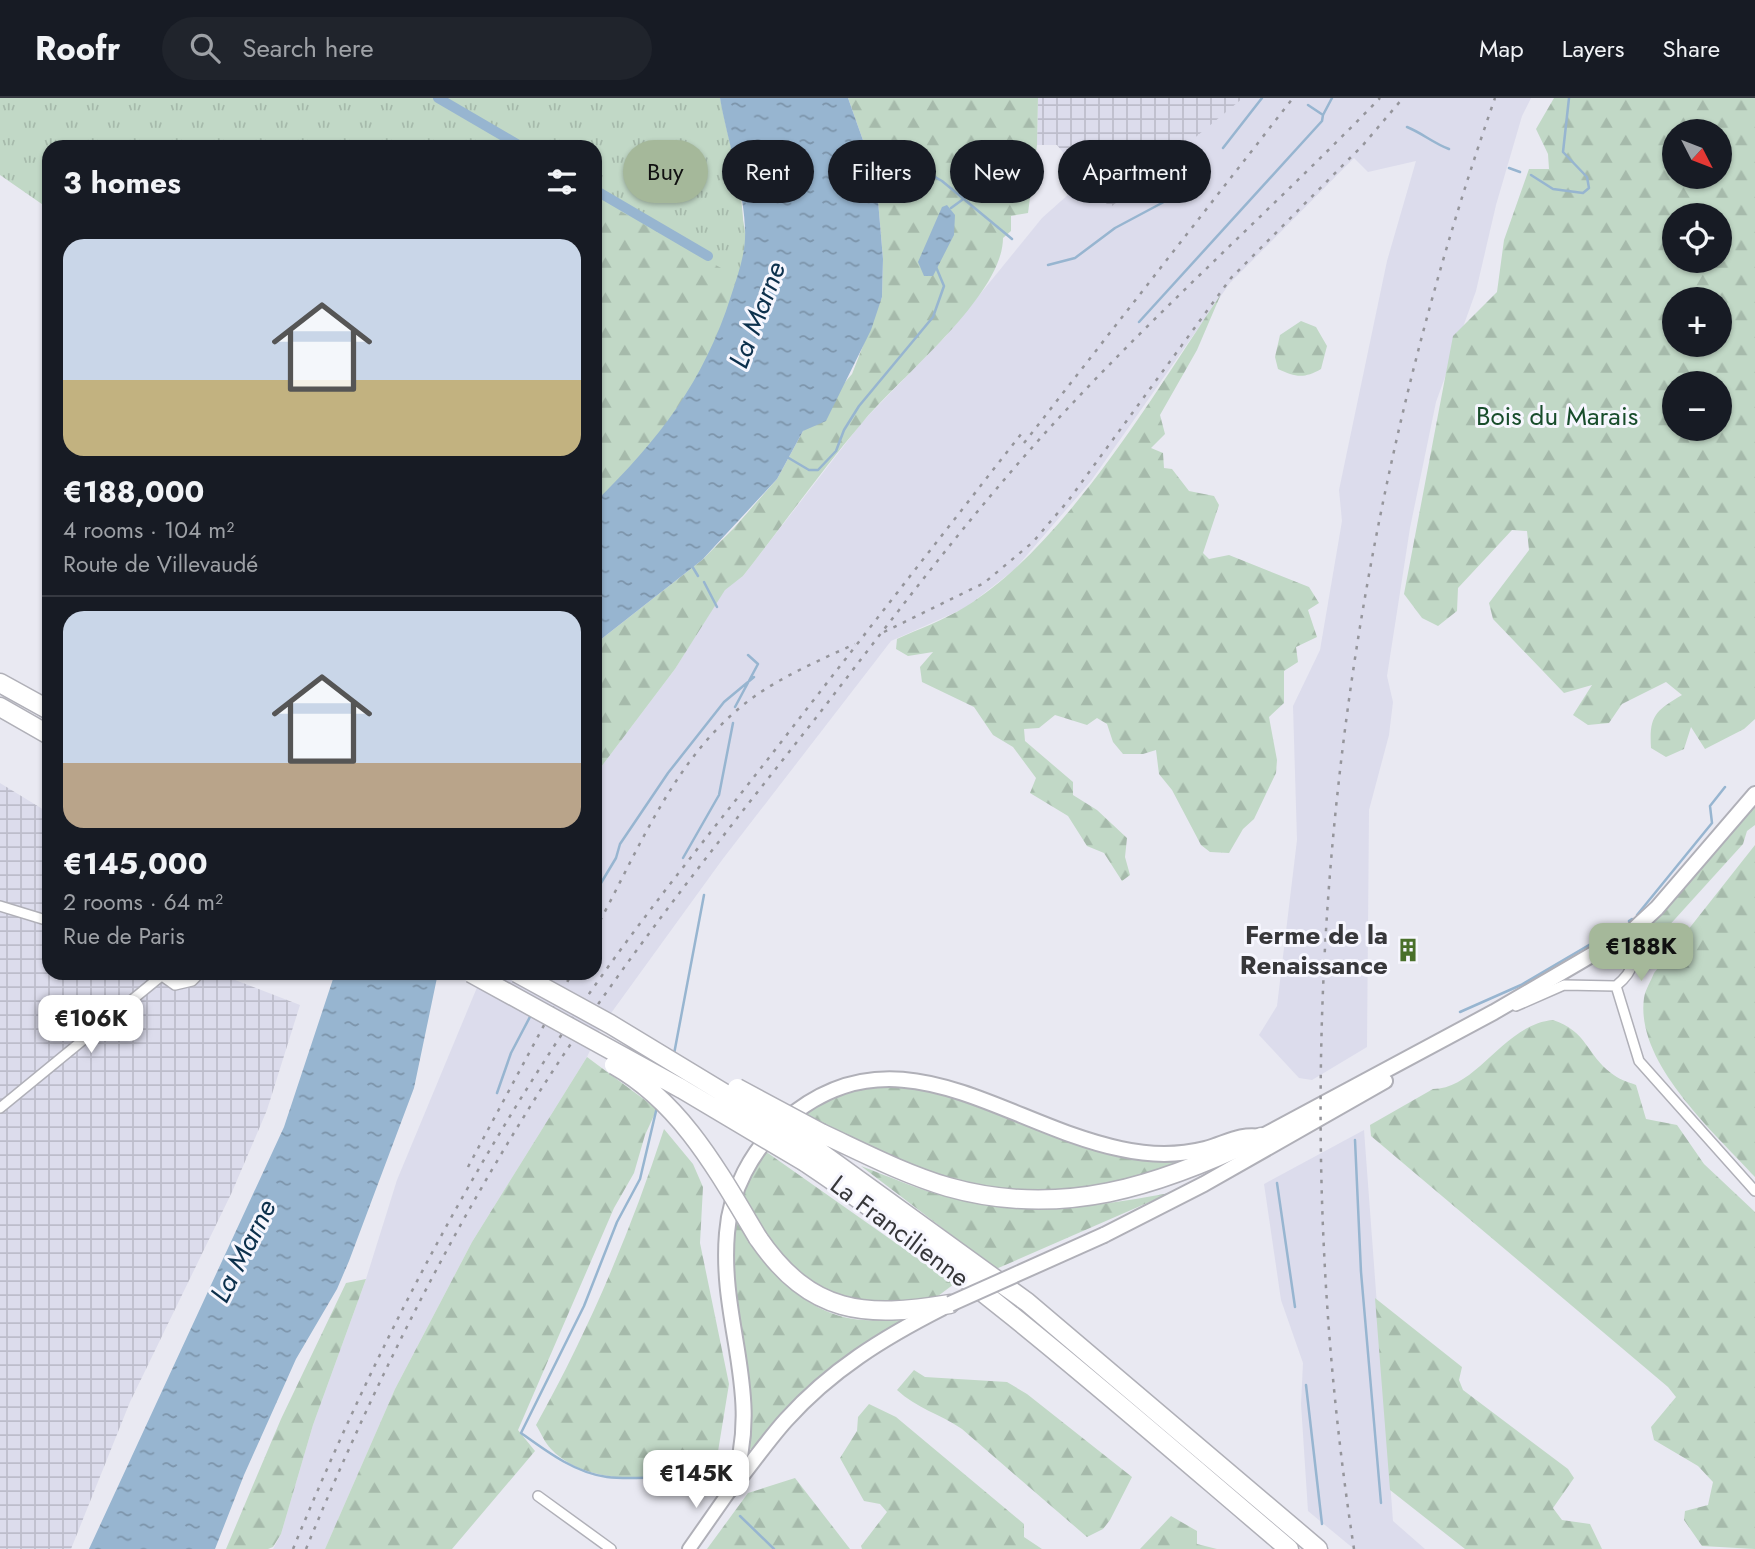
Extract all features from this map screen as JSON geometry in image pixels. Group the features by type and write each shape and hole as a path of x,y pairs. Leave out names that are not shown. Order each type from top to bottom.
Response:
{"highway":[{"path":"0,683 42,706"},
{"path":"0,707 42,731"},
{"name":"La Francilienne","path":"483,980 682,1089 813,1147 870,1205 964,1278 1289,1549"},
{"name":"La Francilienne","path":"529,980 674,1062 813,1147 1027,1302 1318,1549"},
{"path":"580,1035 593,1053 627,1072 670,1107 720,1175 758,1238 794,1279 820,1297 849,1308 899,1313 950,1304"},
{"path":"813,1147 946,1186 1007,1197 1065,1199 1144,1186 1191,1170 1261,1137"}],"main road":[{"path":"689,1549 731,1489 786,1420 835,1373 898,1330 1104,1235 1204,1184 1620,942 1657,908 1755,794"},
{"path":"731,1489 745,1439 745,1408 726,1276 727,1232 735,1191 773,1132 796,1111 820,1096 873,1079 937,1083 972,1094 1055,1130 1122,1150 1183,1154 1246,1135 1261,1137 1483,1017 1631,932"}],"street":[{"path":"0,906 42,919"},
{"path":"1502,1013 1564,985 1616,986 1627,977 1635,960 1631,932"},
{"path":"0,1108 153,980"},
{"path":"167,980 175,985 190,980"},
{"path":"1616,986 1639,1061 1755,1191"},
{"path":"538,1496 611,1549"}],"shaded area":[{"path":"1038,98 1243,98 1192,140 1058,140 1058,146 1044,145 1044,140 1037,140"},
{"path":"1209,98 1531,98 1522,116 1496,205 1476,291 1436,402 1410,528 1387,676 1393,702 1389,735 1369,810 1367,1047 1312,1080 1299,1078 1259,1035 1277,1006 1297,840 1293,706 1320,650 1342,521 1339,490 1387,261 1416,161 1368,172 1354,158 1230,283 1091,481 1014,570 965,608 891,641 722,860 601,1027 587,1057 472,1242 395,1389 325,1549 273,1549 281,1534 313,1425 366,1279 397,1180 480,980 602,980 602,766 675,669 725,589 743,576 863,421 946,336 1042,218 1059,203 1211,203 1211,140 1140,140"},
{"path":"0,783 42,809 42,980 235,980 300,1005 267,1110 232,1192 130,1402 71,1549 0,1549"},
{"path":"1364,1130 1393,1521 1425,1549 1354,1549 1308,1511 1301,1404 1303,1363 1281,1300 1264,1184"}],"green space":[{"path":"0,98 720,98 729,140 722,140 722,203 741,203 742,255 737,277 606,203 602,208 602,140 42,140 42,204 0,175"},
{"path":"720,98 728,140 722,140 722,203 740,203 749,252 701,385 602,504 602,144"},
{"path":"848,98 1038,98 1037,140 950,140 950,203 1029,203 1028,213 1011,216 1011,231 1003,238 998,261 986,285 946,336 862,423 743,576 725,590 675,669 602,766 602,639 702,560 777,479 803,431 852,374 882,297 883,259 878,203 936,203 936,140 863,140"},
{"name":"Bois du Marais","path":"1554,98 1755,98 1755,719 1744,729 1705,749 1691,727 1684,749 1666,757 1651,748 1653,721 1660,710 1682,695 1666,682 1622,704 1609,723 1588,725 1573,715 1592,685 1564,693 1493,619 1489,603 1529,550 1527,531 1512,530 1458,588 1457,611 1438,626 1422,618 1404,594 1453,336 1497,292 1504,240 1529,169 1549,169 1548,154 1536,129"},
{"path":"1221,294 1197,350 1160,415 1165,434 1151,448 1163,453 1164,468 1172,469 1189,491 1214,496 1219,505 1203,553 1209,559 1229,555 1309,587 1319,603 1308,610 1317,637 1296,647 1298,662 1284,671 1284,703 1269,717 1277,760 1276,773 1254,819 1243,829 1229,853 1210,852 1201,845 1172,790 1159,774 1156,750 1143,754 1123,754 1113,742 1107,724 1097,718 1087,725 1055,715 1039,728 1024,729 1025,741 1073,782 1073,795 1097,810 1127,838 1125,857 1130,875 1122,881 1104,853 1087,846 1068,816 1030,793 1036,778 1013,747 993,735 974,707 922,682 920,667 933,652 908,656 896,649 897,639 965,607 1002,580 1038,546 1073,507 1138,420"},
{"path":"1301,321 1316,327 1327,346 1321,369 1300,376 1278,369 1275,357 1280,335"},
{"path":"1755,803 1755,825 1747,831 1743,844 1656,940 1643,946 1638,940 1640,931"},
{"path":"1755,845 1755,1177 1700,1118 1665,1072 1652,1047 1645,1023 1644,998 1654,973"},
{"path":"1553,1020 1573,1030 1611,1073 1636,1085 1646,1119 1677,1125 1704,1164 1755,1212 1755,1549 1702,1546 1684,1520 1685,1511 1708,1505 1713,1482 1698,1466 1654,1440 1651,1427 1676,1397 1668,1387 1371,1136 1370,1125 1433,1089 1449,1086 1463,1079 1520,1032"},
{"path":"587,1057 657,1109 645,1135 634,1173 614,1208 518,1430 535,1451 452,1549 325,1549 395,1389 472,1242"},
{"path":"897,1085 938,1090 1068,1141 1139,1157 1180,1159 1186,1165 1086,1190 1035,1195 999,1192 929,1173 796,1115 857,1088"},
{"path":"664,1129 693,1164 703,1187 700,1243 729,1384 714,1476 651,1479 607,1476 586,1471 567,1462 549,1447 536,1425 607,1280"},
{"path":"765,1151 954,1284 938,1296 910,1305 834,1299 794,1271 771,1246 743,1197 744,1185"},
{"path":"861,1166 940,1195 1008,1207 1087,1205 1170,1193 996,1269"},
{"path":"734,1216 771,1269 787,1285 822,1309 842,1317 864,1320 913,1319 847,1357 818,1379 754,1448 749,1450 751,1405 731,1283"},
{"path":"366,1279 313,1425 281,1534 273,1547 268,1549 226,1549 281,1419 346,1283"},
{"path":"1375,1298 1462,1367 1459,1380 1463,1390 1568,1469 1574,1478 1553,1508 1562,1520 1590,1524 1602,1549 1465,1549 1390,1490"},
{"path":"914,1370 925,1377 1007,1382 1027,1394 1132,1477 1103,1529 1087,1537 962,1429 904,1396 897,1390"},
{"path":"869,1404 896,1417 1024,1524 1024,1537 1042,1549 862,1549 861,1546 887,1512 880,1504 864,1501 840,1458 857,1431 858,1417"},
{"path":"795,1478 850,1549 707,1549 748,1493"},
{"path":"1171,1516 1197,1531 1197,1544 1217,1549 1140,1549"}],"water":[{"name":"La Marne","path":"720,98 848,98 863,140 828,140 828,203 878,203 883,259 882,297 871,330 826,421 803,431 777,479 702,560 602,639 602,495 639,456 677,408 707,355 720,327 742,261 745,239 742,203 814,203 814,140 729,140"},
{"path":"947,205 955,215 954,235 933,276 924,276 918,262 942,207"},
{"name":"La Marne","path":"333,980 437,980 414,1088 349,1261 337,1289 296,1359 244,1475 215,1549 89,1549 284,1127"}],"waterway":[{"path":"438,98 510,140"},
{"path":"1223,148 1262,98"},
{"path":"1308,105 1323,115 1332,98"},
{"path":"1531,175 1553,189 1583,193 1589,188 1587,177 1563,152 1569,98"},
{"path":"1139,322 1322,121 1323,115"},
{"path":"1407,127 1449,149"},
{"path":"1509,168 1520,172"},
{"path":"936,178 1012,239"},
{"path":"602,194 708,256"},
{"path":"951,208 958,203"},
{"path":"1048,265 1075,258 1115,228 1162,203"},
{"path":"787,457 809,470 818,470 836,451 844,430 859,406 933,317 944,286 936,267"},
{"path":"692,566 698,576"},
{"path":"704,582 717,607"},
{"path":"735,707 758,664 748,655"},
{"path":"602,881 616,858 620,844 668,773 724,702 754,677"},
{"path":"683,858 719,795 733,723"},
{"path":"1637,915 1712,823 1710,806 1725,787"},
{"path":"674,1054 704,895"},
{"path":"1460,1012 1521,985 1618,928"},
{"path":"497,1093 511,1053 532,1013"},
{"path":"657,1107 640,1179 617,1222 584,1306 521,1433 561,1460 595,1475 677,1478 704,1485 716,1493"},
{"path":"1355,1140 1361,1272 1381,1503"},
{"path":"1277,1183 1295,1307"},
{"path":"1306,1385 1322,1524"},
{"path":"740,1516 774,1549"}],"railway":[{"path":"1024,443 1293,98"},
{"path":"306,1549 384,1374 472,1204 538,1094 637,950 938,560 1035,444 1145,328 1380,98"},
{"path":"884,632 984,583 1033,542 1068,501 1231,278 1363,145 1403,98"},
{"path":"1354,1549 1332,1365 1321,1182 1323,998 1335,815 1359,633 1394,453 1439,274 1495,98"},
{"path":"602,975 1025,429"},
{"path":"602,917 662,803 703,745 727,719 767,688 855,644"},
{"path":"468,1167 568,980"},
{"path":"293,1549 388,1339 459,1203 538,1071 599,980"}],"place":[{"name":"Ferme de la Renaissance","path":"1408,950"}]}
